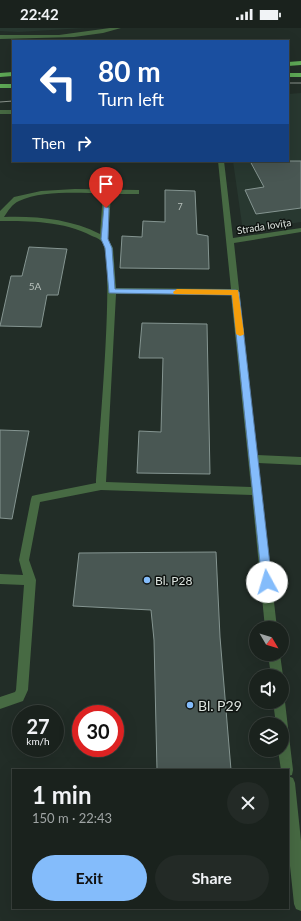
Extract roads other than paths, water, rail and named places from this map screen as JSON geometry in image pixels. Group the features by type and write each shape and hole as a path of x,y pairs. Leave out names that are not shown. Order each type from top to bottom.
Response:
{"main road":[{"path":"289,64 301,63"},
{"path":"0,75 12,74"},
{"path":"289,75 301,74"},
{"path":"0,86 12,86"}],"street":[{"path":"0,37 58,38 87,35 118,28"},
{"path":"0,112 12,112"},
{"path":"221,162 271,621"},
{"path":"0,218 16,199 30,194 51,192 136,192"},
{"path":"101,486 112,291 109,248 104,239 107,192"},
{"path":"0,218 59,221 76,226 104,239"},
{"name":"Strada Iovița","path":"230,242 301,230"},
{"path":"112,291 236,292"},
{"path":"253,459 301,461"},
{"path":"0,703 19,697 22,690 30,580 24,560 36,499 101,486 257,491"},
{"path":"0,579 30,580"},
{"path":"286,757 287,769"},
{"path":"289,792 301,904"}],"tram line":[{"path":"289,83 301,83"},
{"path":"0,102 12,101"}],"place":[{"name":"Bl. P28","path":"147,580"},
{"name":"Bl. P29","path":"190,705"}]}
